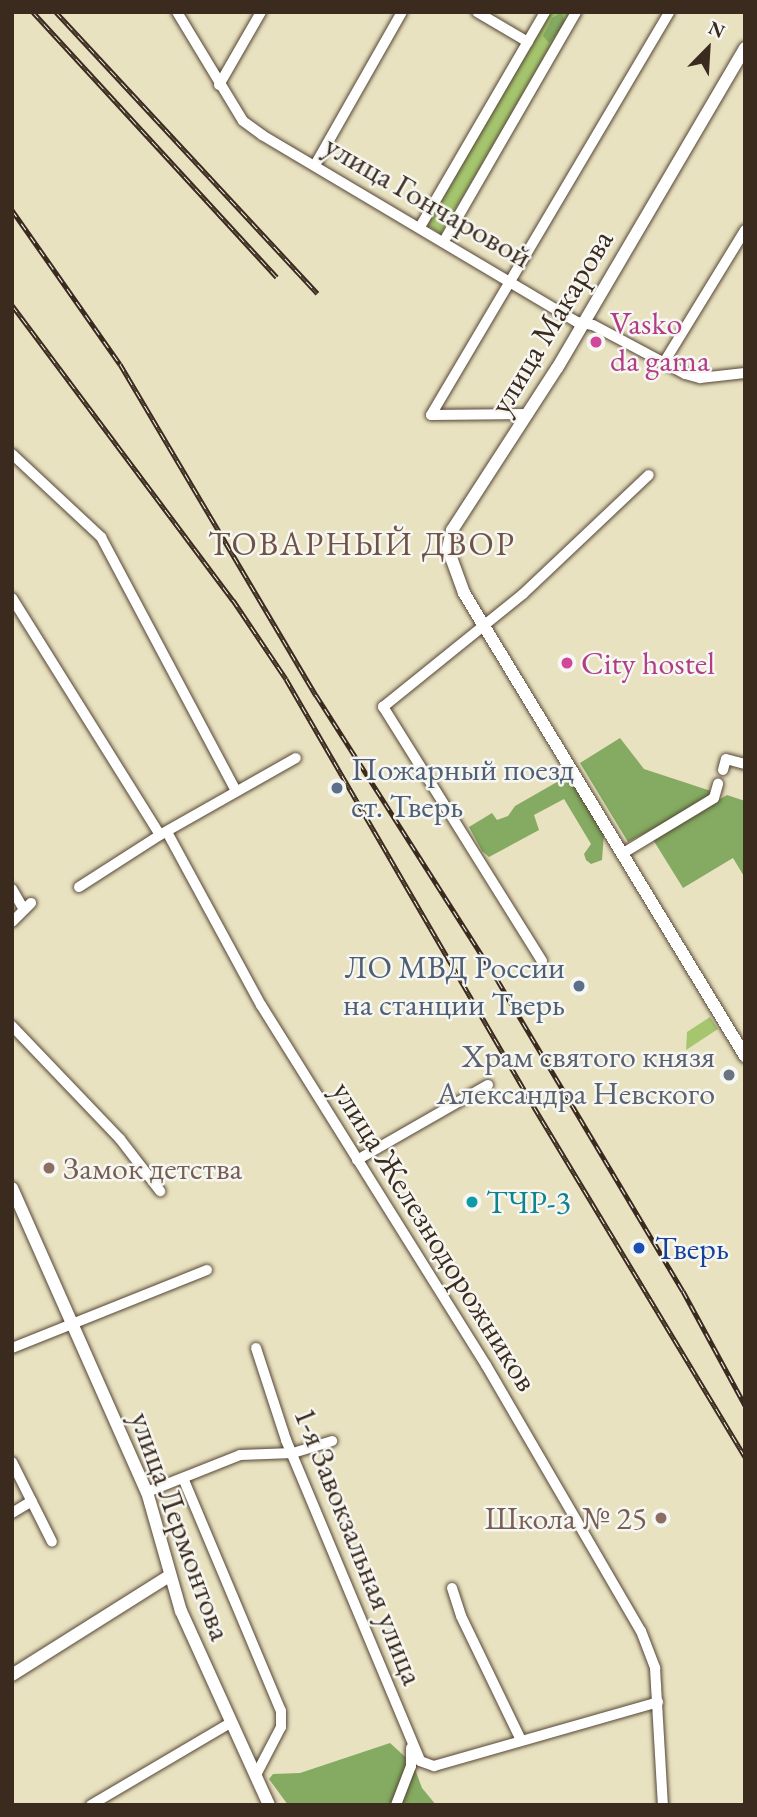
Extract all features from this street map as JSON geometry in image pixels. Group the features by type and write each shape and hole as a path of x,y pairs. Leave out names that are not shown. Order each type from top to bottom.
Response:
{"main road":[{"name":"улица Макарова","path":"745,48 583,323 448,540 450,562 485,625 714,1001 742,1042 745,1056"},
{"name":"улица Лермонтова","path":"12,1188 147,1492 169,1576 230,1723 269,1805"},
{"path":"12,1675 169,1576"},
{"path":"254,1769 277,1805"}],"street":[{"name":"улица Гончаровой","path":"177,12 243,121 583,323 663,364 700,377 745,373"},
{"path":"219,85 261,12"},
{"path":"314,165 402,12"},
{"path":"477,12 528,42"},
{"path":"420,227 545,12"},
{"path":"444,241 576,12"},
{"path":"528,414 431,415 669,12"},
{"path":"663,364 745,230"},
{"path":"12,454 100,537 236,791"},
{"path":"542,961 383,706 485,625 649,475"},
{"name":"улица Железнодорожников","path":"12,598 163,834 261,1004 562,1495 640,1630 655,1668 663,1805"},
{"path":"79,887 163,834 296,758"},
{"path":"723,770 726,759 745,764"},
{"path":"625,852 713,798 718,784"},
{"path":"12,889 28,906 12,922"},
{"path":"12,1026 120,1139 160,1191"},
{"path":"357,1160 488,1084"},
{"path":"12,1348 207,1270"},
{"name":"1-я Завокзальная улица","path":"256,1348 293,1453 420,1761 434,1766 521,1740"},
{"path":"147,1492 240,1455 293,1453 332,1441"},
{"path":"12,1462 52,1542"},
{"path":"183,1478 281,1711 281,1727 254,1769"},
{"path":"12,1513 32,1501"},
{"path":"452,1588 461,1616 521,1740 658,1702"},
{"path":"91,1805 230,1723"},
{"path":"396,1805 411,1766 411,1742"}],"green space":[{"path":"548,12 571,12 441,234 427,225 433,209"},
{"path":"562,12 565,23 549,43 543,36 552,18"},
{"path":"620,738 644,769 711,791 706,801 628,842 580,763"},
{"path":"571,779 604,833 602,860 591,864 586,860 584,854 591,844 564,799 534,815 539,830 489,857 482,851 469,827 492,813 497,820 508,816 515,806 557,782"},
{"path":"727,795 745,801 745,878 733,858 683,888 652,838"},
{"path":"710,1017 718,1029 686,1050 687,1032"},
{"path":"390,1743 413,1764 422,1788 436,1805 288,1805 269,1779 273,1774 300,1773"}],"railway":[{"path":"33,12 277,277"},
{"path":"56,12 317,293"},
{"path":"12,210 120,364 316,695 498,981 683,1291 745,1405"},
{"path":"12,305 233,600 286,679 534,1107 745,1457"}],"place":[{"name":"Vasko da gama","path":"596,342"},
{"name":"City hostel","path":"567,663"},
{"name":"Пожарный поезд ст. Тверь","path":"337,788"},
{"name":"ЛО МВД России на станции Тверь","path":"579,986"},
{"name":"Храм святого князя Александра Невского","path":"729,1075"},
{"name":"Замок детства","path":"49,1168"},
{"name":"ТЧР-3","path":"472,1202"},
{"name":"Тверь","path":"639,1248"},
{"name":"Школа № 25","path":"661,1518"}],"district":[{"name":"ТОВАРНЫЙ ДВОР","path":"362,544"}]}
